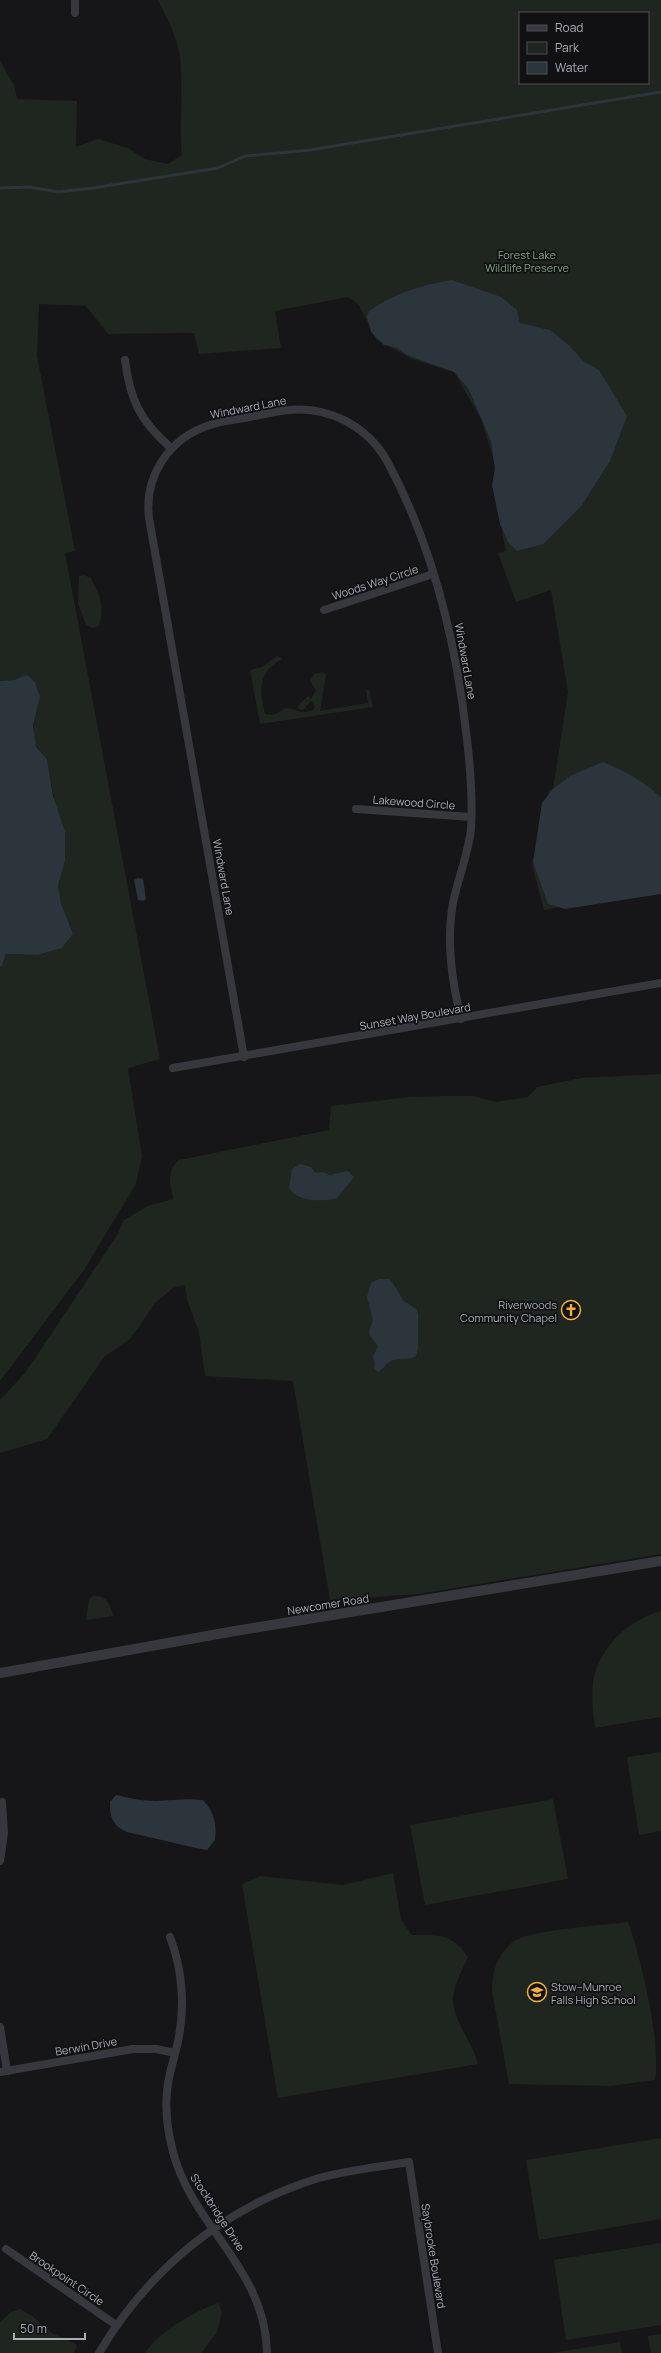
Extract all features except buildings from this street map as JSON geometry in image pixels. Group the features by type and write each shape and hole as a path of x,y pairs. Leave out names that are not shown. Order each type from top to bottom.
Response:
{"street":[{"path":"75,0 75,12"},
{"path":"125,360 128,382 137,409 149,426 172,448"},
{"name":"Windward Lane","path":"244,1056 149,518 151,484 160,462 172,448 195,432 211,424 288,410 327,413 362,430 370,437 387,461 419,531 444,606 461,686 469,759 471,817 467,855 453,901 449,935 452,971 461,1019"},
{"name":"Woods Way Circle","path":"324,610 433,574"},
{"name":"Lakewood Circle","path":"356,809 471,817"},
{"name":"Sunset Way Boulevard","path":"173,1068 661,983"},
{"name":"Newcomer Road","path":"0,1673 232,1632 661,1561"},
{"path":"0,1861 4,1833 2,1802"},
{"name":"Stockbridge Drive","path":"170,1937 176,1957 182,1996 182,2018 167,2091 166,2106 173,2153 188,2189 251,2287 264,2328 267,2353"},
{"path":"0,2027 4,2071"},
{"name":"Berwin Drive","path":"4,2071 133,2049 156,2049 175,2053"},
{"name":"Saybrooke Boulevard","path":"214,2228 243,2210 304,2183 337,2174 409,2162 438,2353"},
{"path":"99,2353 116,2324 162,2270 188,2247 214,2228"},
{"name":"Brookpoint Circle","path":"6,2249 116,2324"}],"green space":[{"name":"Forest Lake Wildlife Preserve","path":"158,0 661,0 661,887 544,910 532,865 549,790 553,789 568,692 551,590 516,602 498,553 506,551 493,488 495,464 481,419 454,372 412,359 376,339 359,305 348,297 275,311 281,348 199,354 194,333 108,334 86,306 39,304 37,356 75,551 65,553 160,1059 128,1068 142,1156 136,1184 84,1270 0,1381 0,966 2,966 6,954 38,955 62,948 73,934 61,903 58,886 65,861 47,759 37,747 34,737 33,728 39,700 38,692 35,684 27,676 14,680 0,681 0,61 14,85 17,99 77,101 76,147 98,139 128,148 145,159 168,164 182,155 182,94 180,57 177,42"},
{"path":"84,575 91,578 101,601 102,612 99,626 93,628 86,625 78,603 79,576"},
{"path":"277,656 282,659 268,669 262,682 261,690 265,714 276,714 285,708 300,712 313,710 315,706 311,701 303,710 299,709 298,706 308,696 311,699 316,690 310,681 314,674 323,672 326,674 320,711 368,703 366,690 369,690 373,707 260,724 250,670 262,667"},
{"path":"661,1074 661,1554 418,1594 330,1600 293,1381 205,1376 199,1332 187,1300 185,1285 173,1288 155,1303 130,1339 105,1356 47,1439 0,1453 0,1400 25,1373 117,1235 124,1220 148,1206 173,1199 170,1178 172,1169 179,1160 329,1130 331,1106 410,1097 444,1096 473,1096 496,1102 528,1097 537,1087 581,1078"},
{"path":"94,1596 105,1599 111,1608 113,1616 86,1620 89,1599"},
{"path":"661,1611 661,1717 595,1728 592,1701 593,1680 599,1662 612,1642 629,1626"},
{"path":"661,1752 661,1831 639,1835 627,1757"},
{"path":"553,1799 568,1879 425,1905 410,1825"},
{"path":"393,1873 401,1920 412,1935 430,1935 450,1939 462,1949 468,1957 455,1987 453,1998 459,2023 472,2048 478,2064 278,2098 242,1884 260,1876 343,1885"},
{"path":"628,1922 639,1958 653,2024 656,2064 655,2080 610,2086 509,2084 492,1991 494,1970 503,1952 513,1942 534,1934"},
{"path":"661,2138 661,2219 539,2240 526,2160"},
{"path":"661,2243 661,2325 566,2340 554,2260"},
{"path":"218,2303 222,2312 217,2332 201,2353 145,2353 159,2337 178,2323 199,2311"},
{"path":"20,2309 32,2316 52,2333 77,2345 74,2353 0,2353 0,2322 11,2312"},
{"path":"661,2334 661,2353 651,2353 648,2336"},
{"path":"620,2342 622,2353 551,2353"}],"water":[{"path":"452,280 501,297 517,310 520,323 550,330 570,346 583,361 599,370 627,416 610,461 582,505 543,544 517,551 508,542 500,524 492,485 495,469 491,441 468,388 454,372 407,355 396,347 384,345 371,332 367,317 369,311 389,299 409,291 430,284"},
{"path":"27,675 35,682 40,697 33,726 36,747 47,759 53,796 65,832 65,861 58,886 61,903 73,934 62,948 38,955 6,954 2,966 0,966 0,681 14,680"},
{"path":"603,762 634,777 648,786 661,798 661,894 565,909 548,904 533,862 542,803 553,789 570,776"},
{"path":"138,878 143,879 146,899 143,901 138,900 134,880"},
{"path":"300,1164 311,1167 315,1173 322,1172 330,1175 348,1171 354,1177 337,1198 310,1200 298,1196 289,1188 292,1169"},
{"path":"379,1279 390,1279 404,1301 416,1309 418,1314 418,1348 416,1356 391,1361 378,1372 374,1368 375,1363 373,1357 378,1346 370,1336 369,1331 373,1321 367,1297 371,1283"},
{"path":"116,1795 151,1801 186,1799 203,1800 210,1809 214,1818 216,1829 215,1840 207,1850 127,1832 115,1823 111,1816 110,1802"}],"waterway":[{"path":"0,188 30,187 58,192 93,188 218,168 245,156 310,150 661,92"}],"place":[{"name":"Riverwoods Community Chapel","path":"571,1310"},
{"name":"Stow–Munroe Falls High School","path":"537,1992"}]}
